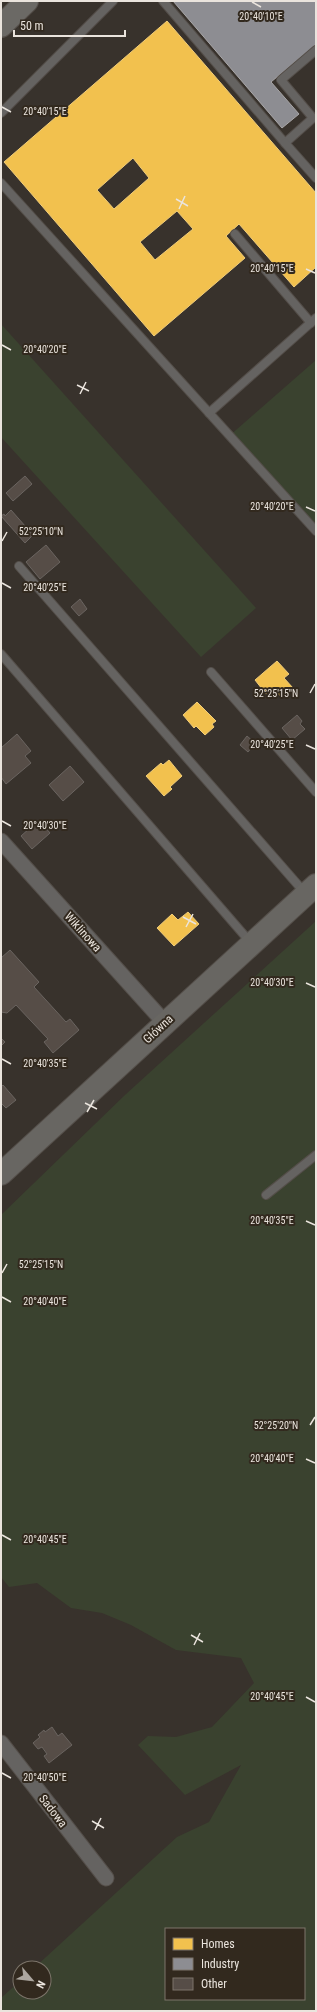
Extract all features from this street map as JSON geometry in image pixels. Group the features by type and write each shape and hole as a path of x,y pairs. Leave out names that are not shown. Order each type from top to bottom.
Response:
{"highway":[{"path":"1,26 27,1"}],"main road":[{"name":"Główna","path":"1,1174 311,889"}],"street":[{"name":"Wiklinowa","path":"1,841 165,1023"},
{"name":"Sadowa","path":"1,1744 106,1878"}],"lane":[{"path":"1,113 113,1"},
{"path":"163,1 316,178"},
{"path":"285,143 313,118 282,80 316,50"},
{"path":"1,183 316,531"},
{"path":"209,413 313,320 236,234"},
{"path":"19,566 311,889"},
{"path":"1,654 251,943"},
{"path":"211,672 316,792"},
{"path":"266,1195 316,1155"}],"green space":[{"path":"1,324 256,608 201,657 1,437"},
{"path":"316,360 316,529 228,437"},
{"path":"316,921 316,2011 1,2011 1,1998 12,1988 12,2000 52,2000 52,1960 43,1960 177,1837 209,1822 241,1765 185,1795 138,1745 148,1736 176,1737 212,1727 254,1683 241,1658 176,1650 131,1625 102,1613 71,1608 37,1583 9,1587 1,1577 1,1215 125,1095"}],"building: Homes":[{"path":"167,21 316,193 316,267 294,287 239,224 226,236 245,258 154,336 4,162","holes":["133,158 149,178 114,209 97,190","177,211 193,229 155,260 140,242"]},
{"path":"277,661 289,674 284,678 293,688 282,698 273,688 266,694 255,680"},
{"path":"197,702 216,721 212,724 214,727 205,735 196,726 194,728 183,715"},
{"path":"169,760 182,776 170,787 172,789 164,796 146,776 161,763 163,765"},
{"path":"188,912 199,924 174,946 157,928 172,914 178,920"}],"building: Industry":[{"path":"173,1 316,1 316,44 271,82 299,114 282,128"}],"building: Other":[{"path":"25,476 32,484 13,501 6,493"},
{"path":"11,510 33,535 25,543 1,516 4,514 5,516"},
{"path":"46,545 60,562 40,579 26,562"},
{"path":"80,599 87,609 79,616 71,607"},
{"path":"297,715 302,721 300,724 305,729 292,740 282,728"},
{"path":"17,734 31,751 25,756 31,763 6,784 1,777 1,748"},
{"path":"247,736 255,743 248,752 240,745"},
{"path":"70,766 84,782 63,801 49,785"},
{"path":"39,820 50,833 32,849 21,836"},
{"path":"10,950 39,982 34,987 66,1022 70,1019 79,1030 53,1053 44,1042 48,1039 16,1005 7,1013 1,1012 1,958"},
{"path":"1,1038 5,1042 1,1046"},
{"path":"3,1085 16,1100 6,1108 1,1103 1,1087"},
{"path":"52,1727 58,1736 62,1733 72,1745 49,1763 44,1756 47,1754 42,1747 38,1749 33,1743 40,1737 38,1735 44,1730 45,1732"}]}
